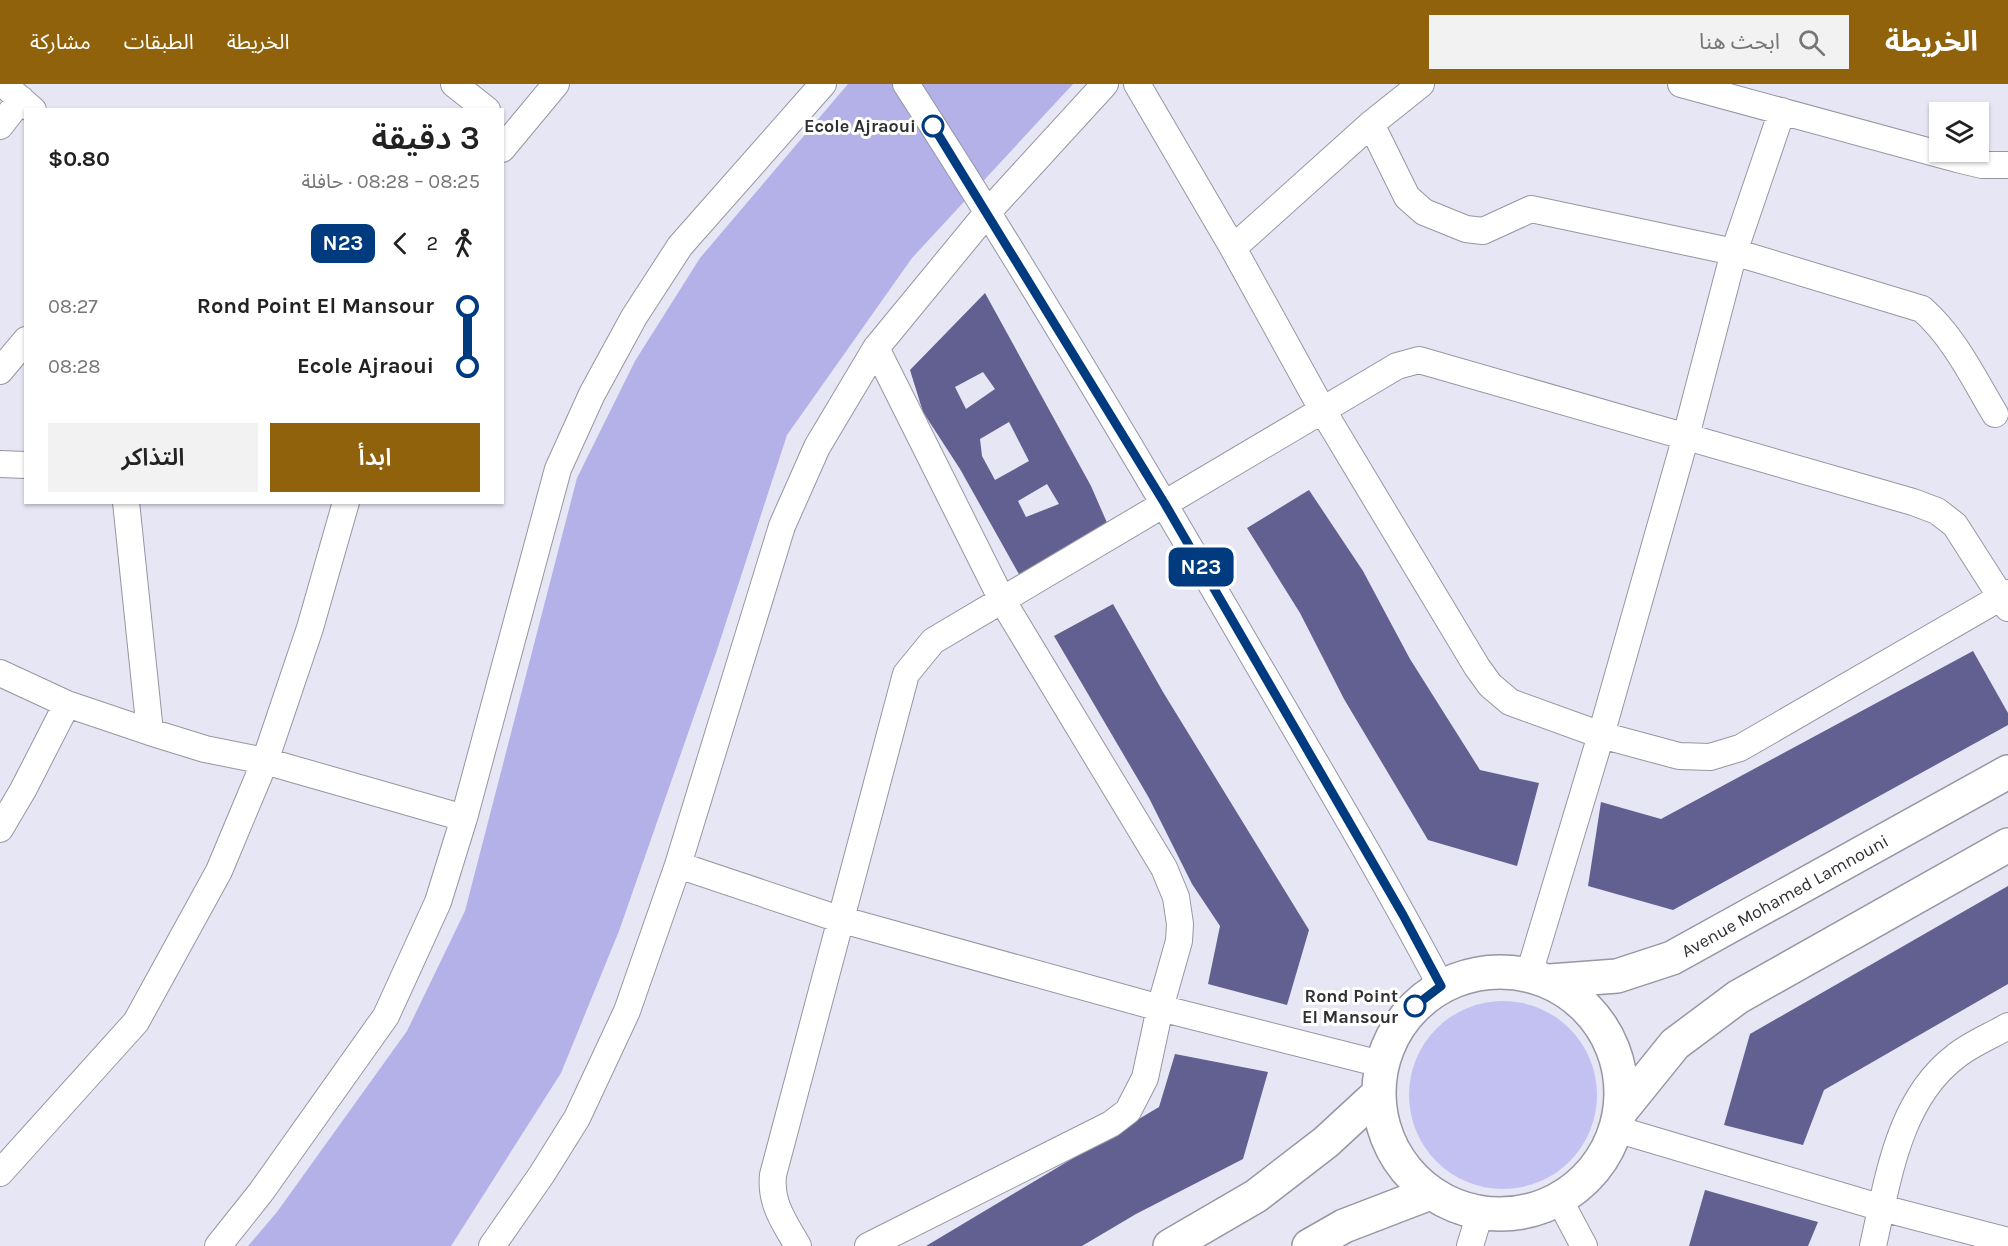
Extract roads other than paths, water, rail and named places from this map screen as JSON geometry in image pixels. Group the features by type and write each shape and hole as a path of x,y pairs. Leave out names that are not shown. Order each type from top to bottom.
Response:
{"street":[{"path":"454,84 484,108"},
{"path":"507,134 556,84"},
{"path":"218,1246 261,1192 386,1016 438,902 464,818 558,469 592,394 634,317 680,246 823,84"},
{"path":"906,84 1165,504 1403,915 1441,986"},
{"path":"492,1246 542,1174 577,1118 627,1011 678,865 782,526 817,447 876,348 987,213 1105,84"},
{"path":"798,1246 776,1207 771,1191 773,1175 839,919 906,674 933,641 1323,411 1397,366 1419,360 1937,511 1955,525 2006,599 1740,748 1710,757 1679,756 1601,735 1510,702 1490,685 1323,411 1233,248 1137,84"},
{"path":"1233,248 1371,124 1421,84"},
{"path":"1681,84 1957,159 1982,165 2008,165"},
{"path":"0,126 19,98"},
{"path":"1618,1121 1620,1072 1607,1034 1583,1003 1539,978 1601,735 1686,436 1734,252 1782,111"},
{"path":"1371,124 1407,197 1424,212 1466,229 1483,231 1531,209 1734,252 1922,309 1939,323 1995,414"},
{"path":"0,371 24,342"},
{"path":"868,1246 1111,1124 1128,1111 1145,1078 1160,1008 1179,941 1180,924 1176,897 1164,868 1002,600 876,348"},
{"path":"0,464 24,465"},
{"path":"126,504 150,732"},
{"path":"0,1173 136,1022 219,871 265,761 310,628 345,504"},
{"path":"0,673 67,704 150,732 205,748 265,761 464,818"},
{"path":"0,829 23,790 67,704"},
{"name":"Avenue Mohamed Lamnouni","path":"1380,1079 1394,1033 1415,1006 1441,986 1470,975 1499,971 1539,978 1617,976 1672,958 2008,772"},
{"path":"1380,1079 1382,1123 1392,1150 1408,1173 1430,1193 1462,1209 1480,1213 1507,1214 1534,1209 1559,1199 1583,1181 1603,1157 1618,1121 1675,1044 1738,997 2008,845"},
{"path":"678,865 839,919 1160,1008 1380,1079"},
{"path":"1873,1246 1898,1146 1907,1118 1920,1094 1956,1056 2008,1026"},
{"path":"1170,1246 1256,1196 1326,1142 1380,1079"},
{"path":"1618,1121 1882,1208 2008,1241"},
{"path":"1309,1246 1344,1226 1430,1193"},
{"path":"1559,1199 1584,1246"},
{"path":"1470,1246 1480,1213"}],"place":[{"name":"Ecole Ajraoui","path":"933,126"},
{"name":"Rond Point El Mansour","path":"1415,1006"}]}
